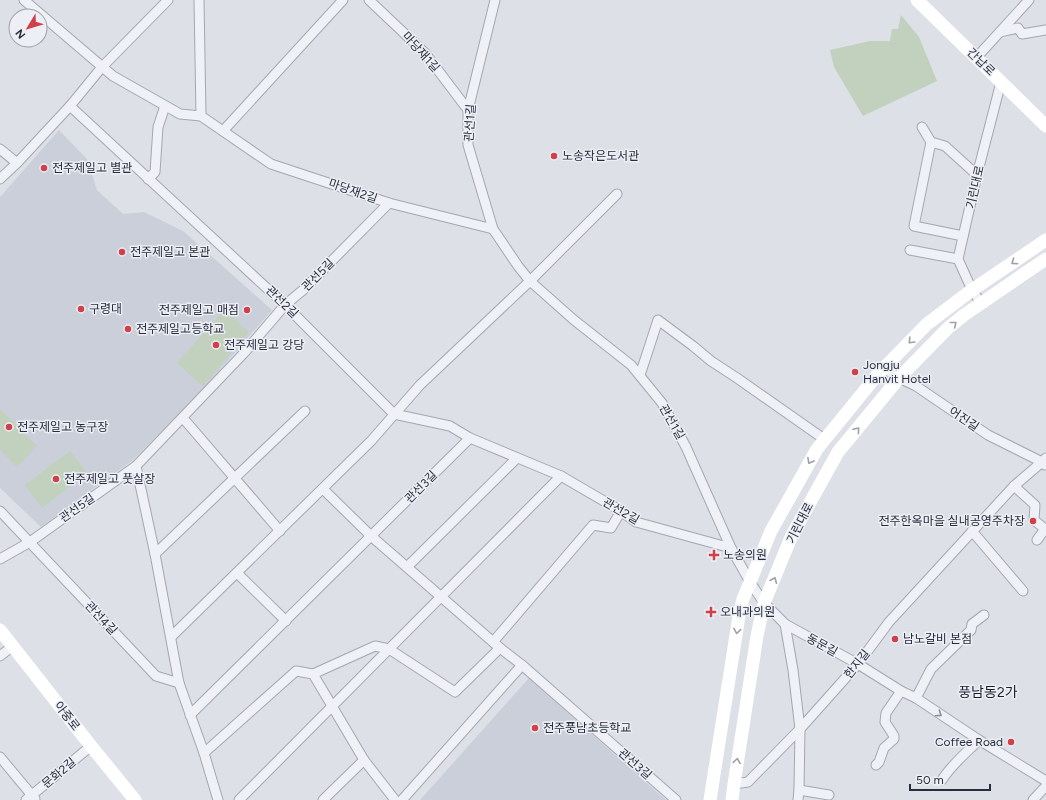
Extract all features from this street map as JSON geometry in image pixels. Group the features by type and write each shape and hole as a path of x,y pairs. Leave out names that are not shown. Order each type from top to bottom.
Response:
{"street":[{"name":"마당재2길","path":"24,0 113,76 180,114 201,116 271,164 389,203 493,229"},
{"path":"0,179 70,106 102,68 168,0"},
{"path":"199,0 201,116"},
{"path":"223,131 343,0"},
{"name":"마당재1길","path":"369,0 426,53 468,110"},
{"name":"관선1길","path":"495,0 468,110 468,145 493,229 518,266 530,280 574,320 631,365 662,404 686,447 731,548 750,582 764,603"},
{"path":"976,58 1029,0"},
{"name":"간납로","path":"922,2 1001,82 1044,119"},
{"path":"1000,32 1018,28 1022,34 1046,30"},
{"name":"기린대로","path":"958,259 977,175 1001,82"},
{"path":"70,106 148,179 155,172 158,127 165,106"},
{"path":"922,127 931,142 914,226 963,236"},
{"path":"931,142 945,146 977,175"},
{"path":"0,149 17,163"},
{"name":"관선2길","path":"148,179 285,305 394,414 450,426 470,438 561,476 636,522 731,548"},
{"path":"171,637 371,441 420,385 617,194"},
{"name":"관선5길","path":"0,559 30,542 136,466 244,353 285,305 304,290 389,203"},
{"name":"기린대로","path":"710,800 743,599 771,531 817,449 884,368 927,324 972,290 1046,240"},
{"path":"910,250 958,259 972,290 981,303"},
{"name":"기린대로","path":"732,800 757,636 764,603 792,535 838,452 899,378 948,328 981,303 1046,259"},
{"path":"640,375 658,320 693,346 711,362 737,378 824,439"},
{"name":"어진길","path":"884,368 899,378 916,386 988,436 1045,462"},
{"path":"155,554 304,411"},
{"path":"183,418 280,531"},
{"name":"관선3길","path":"286,621 470,438"},
{"path":"407,567 517,458"},
{"name":"한지길","path":"734,784 748,782 800,729 858,664 889,622 972,531 1014,486 1045,462"},
{"path":"136,466 155,554 179,683 204,753 218,800"},
{"path":"239,800 561,476"},
{"path":"1014,486 1035,505 1034,520 1045,529 1037,540"},
{"name":"관선3길","path":"322,489 371,536 522,665 676,800"},
{"name":"관선4길","path":"0,511 156,676 179,683"},
{"path":"204,753 296,670 313,674 375,646 389,649 454,692 497,645 593,525 611,528 620,511"},
{"path":"972,531 1023,590"},
{"path":"190,715 286,621 237,573"},
{"name":"동문길","path":"764,603 785,624 858,664 900,691 916,698 979,740 1046,781"},
{"path":"916,698 931,669 971,630 972,624 984,615"},
{"path":"785,624 793,670 800,729 798,800"},
{"name":"아중로","path":"0,630 135,800"},
{"path":"0,656 13,646"},
{"path":"402,800 522,665"},
{"path":"313,674 364,760 395,800"},
{"path":"876,765 879,762 884,748 894,740 894,736 885,722 886,713 900,691"},
{"path":"942,780 954,764 979,740"},
{"name":"문화2길","path":"32,798 91,746"},
{"path":"0,757 32,798"},
{"path":"324,800 364,760"},
{"path":"1033,800 1046,786"},
{"path":"799,790 829,795"}],"shaded area":[{"name":"전주제일고등학교","path":"59,130 87,159 97,190 123,214 144,212 183,231 272,310 198,395 133,460 41,527 0,488 0,197"},
{"name":"전주풍남초등학교","path":"529,678 641,778 666,800 420,800"}],"green space":[{"path":"901,15 919,37 937,81 863,116 834,67 830,50 870,41 890,41 892,29 898,29"},
{"name":"전주제일고 강당","path":"224,310 249,332 203,386 177,363"},
{"name":"전주제일고 농구장","path":"0,409 37,446 17,467 0,450"},
{"name":"전주제일고 풋살장","path":"70,451 87,473 42,508 25,485"}],"place":[{"name":"노송작은도서관","path":"554,156"},
{"name":"전주제일고 별관","path":"44,168"},
{"name":"전주제일고 본관","path":"122,252"},
{"name":"구령대","path":"81,309"},
{"name":"전주제일고 매점","path":"247,310"},
{"name":"전주제일고등학교","path":"128,329"},
{"name":"전주제일고 강당","path":"216,345"},
{"name":"Jongju Hanvit Hotel","path":"855,372"},
{"name":"전주제일고 농구장","path":"9,427"},
{"name":"전주제일고 풋살장","path":"56,479"},
{"name":"전주한옥마을 실내공영주차장","path":"1033,521"},
{"name":"노송의원","path":"714,555"},
{"name":"오내과의원","path":"711,612"},
{"name":"남노갈비 본점","path":"895,639"},
{"name":"전주풍남초등학교","path":"535,728"},
{"name":"Coffee Road","path":"1011,742"}],"district":[{"name":"풍남동2가","path":"988,692"}]}
